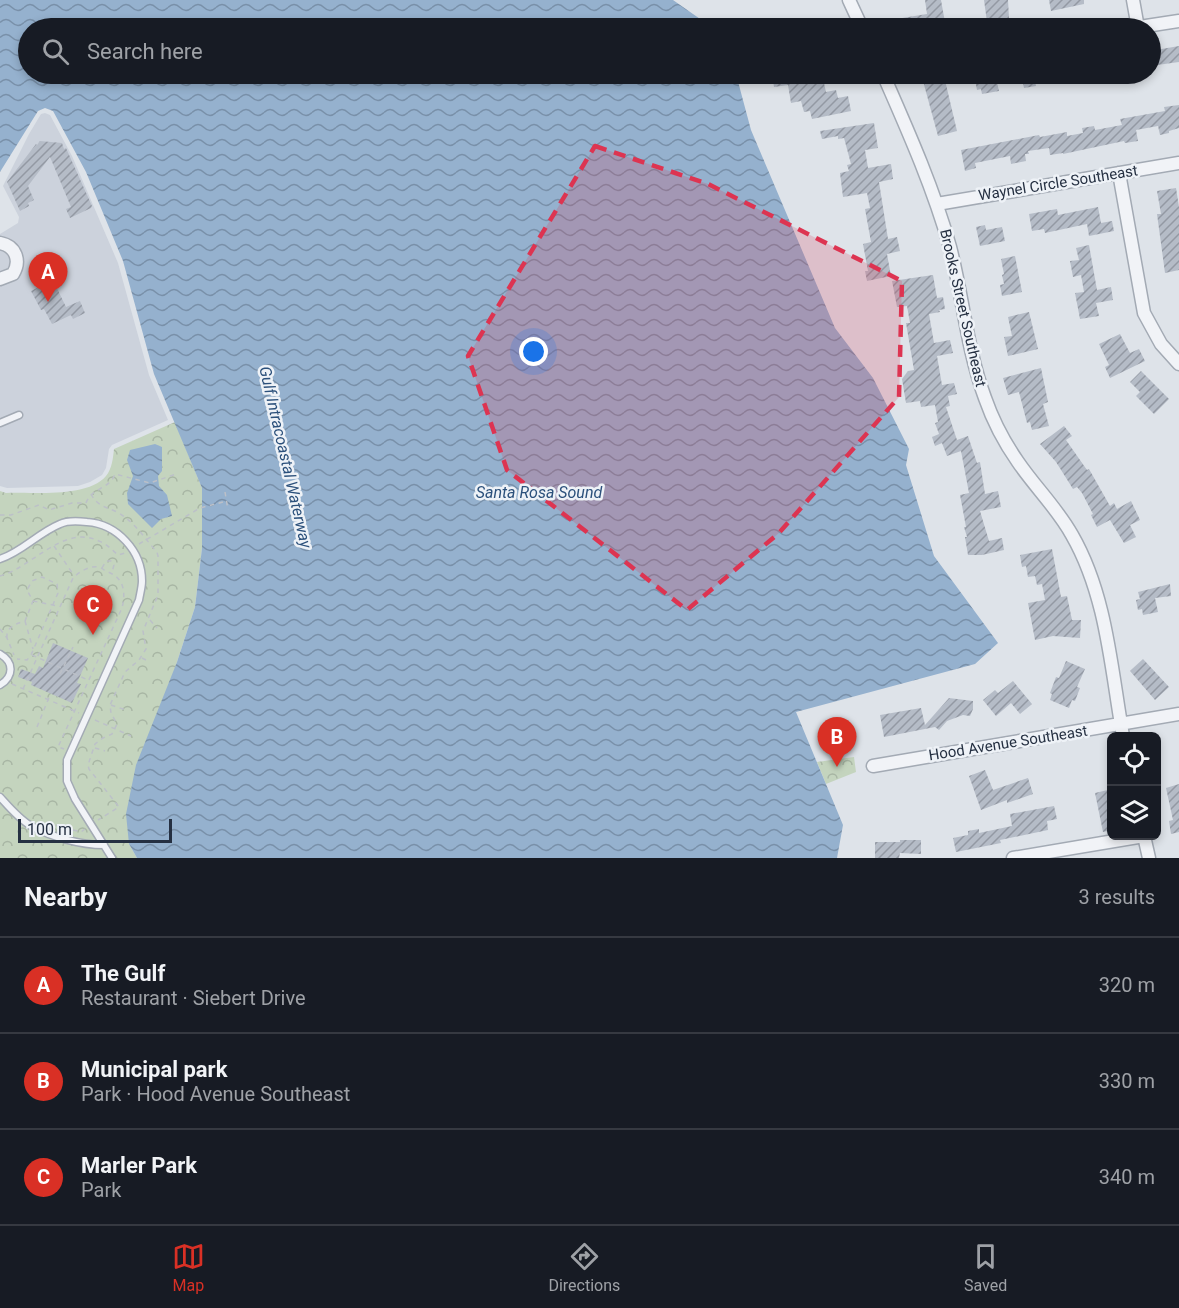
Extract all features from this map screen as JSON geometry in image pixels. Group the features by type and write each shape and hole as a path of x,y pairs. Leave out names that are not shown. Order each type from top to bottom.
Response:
{"street":[{"path":"849,0 857,18"},
{"path":"1133,0 1136,18"},
{"path":"1161,24 1179,21"},
{"name":"Brooks Street Southeast","path":"887,84 921,160 937,204 950,249 984,396 996,424 1018,463 1061,517 1090,573 1107,637 1122,731"},
{"name":"Waynel Circle Southeast","path":"937,204 1179,163"},
{"path":"1119,173 1144,313 1161,344 1179,364"},
{"path":"0,243 6,244 15,251 18,263 13,274 0,279"},
{"name":"Hood Avenue Southeast","path":"873,765 1122,731 1179,714"},
{"path":"1013,858 1120,840"},
{"path":"1145,840 1149,858"}],"lane":[{"path":"0,423 19,414"},
{"path":"0,559 62,523 78,521 95,522 111,527 127,541 138,562 142,580 139,600 67,760 67,781 75,799 112,858"},
{"path":"0,654 6,658 10,666 8,679 0,685"},
{"path":"0,797 15,814 31,826 89,845 104,844"}],"path":[{"path":"0,515 11,515 39,505 49,510 72,503 86,503 88,496 109,483 115,474 150,483 176,474"},
{"path":"225,492 228,510"},
{"path":"0,576 19,569 62,541 80,536 99,540 118,555 200,508 227,501"},
{"path":"54,546 74,576"},
{"path":"102,568 106,561 111,561 114,565 111,572"},
{"path":"23,689 69,582 86,569 102,568 106,572 111,572 123,587 124,601 58,747 70,752"},
{"path":"16,659 27,660 31,655 58,592 57,584 42,577 32,581 27,590 33,601"},
{"path":"33,601 59,606"},
{"path":"33,601 25,621 33,651"},
{"path":"149,620 156,624 157,628"},
{"path":"7,638 8,629 12,625 25,621"},
{"path":"60,674 72,647"},
{"path":"31,655 88,680"},
{"path":"141,657 148,661"},
{"path":"122,678 126,679"},
{"path":"8,679 12,684 131,736"},
{"path":"37,728 50,695"},
{"path":"110,705 126,710"},
{"path":"94,747 105,751"}],"highlighted area":[{"path":"595,146 708,184 902,281 899,397 779,533 687,610 507,470 468,356"}],"shaded area":[{"path":"41,114 50,115 72,156 118,263 149,375 168,420 112,445 102,475 90,482 78,486 7,488 0,486 0,234 18,223 19,217 3,186 29,134"}],"green space":[{"path":"175,422 202,488 202,548 195,607 177,662 129,844 137,858 0,858 0,491 44,493 86,488 98,483 106,476 112,463 114,449"},
{"path":"854,757 856,772 826,784 817,762"}],"water":[{"name":"Santa Rosa Sound","path":"0,0 673,0 699,18 18,18 18,84 739,84 751,130 835,328 873,378 909,449 906,465 934,556 998,643 975,664 796,712 843,825 837,858 137,858 129,844 126,814 136,765 177,662 195,607 202,548 202,488 154,374 123,261 86,172 53,111 45,108 38,111 0,172"},
{"path":"155,444 162,447 162,471 158,476 159,486 167,495 172,516 161,519 152,528 128,504 127,493 133,476 127,460 130,450"}],"building":[{"path":"925,0 941,0 944,18 902,18 927,14"},
{"path":"984,0 1008,0 1009,18 986,18"},
{"path":"1049,0 1084,0 1084,4 1051,11"},
{"path":"1179,46 1179,62 1161,64 1161,49"},
{"path":"774,84 824,84 826,92 836,90 838,98 848,96 851,111 812,119 810,111 804,112 801,101 791,103 788,85 774,87"},
{"path":"924,84 946,84 957,131 938,136"},
{"path":"976,84 997,84 999,91 982,94 981,89 977,90"},
{"path":"1023,84 1036,84 1036,86 1024,88"},
{"path":"1179,105 1179,128 1169,133 1160,135 1158,126 1136,130 1138,141 1125,143 1124,141 1063,154 1050,155 1049,148 1028,151 1029,154 1025,154 1026,161 1011,164 1010,156 975,163 976,168 965,171 961,150 1039,135 1040,137 1067,132 1067,136 1083,133 1082,128 1094,126 1095,130 1122,125 1120,119 1165,111 1164,107"},
{"path":"874,123 878,148 865,150 868,168 891,164 893,179 879,182 888,239 897,237 900,251 887,254 891,276 867,281 865,271 868,271 863,244 871,242 865,209 870,208 867,193 843,197 840,173 849,171 847,165 851,164 844,138 838,139 838,136 822,139 820,131"},
{"path":"40,141 62,143 64,149 66,148 91,208 70,218 66,209 71,207 50,157 28,186 34,200 20,211 7,182"},
{"path":"1176,188 1179,207 1179,270 1165,273 1157,214 1161,214 1157,191"},
{"path":"1098,207 1101,223 1112,221 1114,231 1089,236 1087,224 1045,233 1044,229 1032,231 1029,214 1057,209 1058,215"},
{"path":"985,225 986,230 1002,227 1005,241 980,246 976,227"},
{"path":"1089,245 1097,290 1111,287 1113,300 1096,303 1099,316 1080,319 1075,293 1084,292 1081,275 1073,277 1070,261 1079,260 1076,248"},
{"path":"1015,256 1022,292 1002,296 1000,285 1004,284 1002,275 1004,274 1001,259"},
{"path":"933,275 937,298 943,297 945,309 929,314 934,343 950,340 953,353 937,356 942,385 954,383 957,394 948,396 950,406 946,407 957,440 968,436 977,463 980,462 985,494 998,491 1001,507 980,511 989,541 1002,538 1004,550 982,555 968,555 960,495 969,493 961,451 947,456 942,443 935,446 932,437 939,434 935,423 938,422 935,405 921,407 920,401 906,403 902,379 908,371 914,370 906,323 910,323 907,306 897,307 892,281"},
{"path":"53,280 66,307 80,301 85,313 73,319 71,315 52,324 31,291"},
{"path":"1029,312 1038,349 1008,356 1004,337 1012,336 1008,317"},
{"path":"1120,334 1130,353 1139,349 1145,361 1110,378 1105,367 1109,365 1099,344"},
{"path":"1041,368 1048,402 1043,404 1049,426 1032,430 1030,422 1027,423 1019,392 1008,395 1003,378"},
{"path":"1141,371 1169,399 1154,414 1136,396 1140,392 1130,382"},
{"path":"1064,426 1072,436 1066,440 1087,470 1089,469 1110,506 1114,503 1117,509 1131,501 1140,520 1130,525 1136,537 1124,543 1110,520 1097,527 1082,493 1077,487 1073,489 1056,462 1040,444"},
{"path":"1052,549 1061,597 1067,596 1072,620 1081,620 1080,638 1053,636 1035,640 1028,603 1045,600 1042,584 1037,585 1035,576 1028,577 1026,566 1022,567 1020,555"},
{"path":"1170,584 1171,596 1155,598 1158,612 1143,615 1142,609 1138,610 1136,600 1140,599 1138,592"},
{"path":"53,643 88,658 77,683 81,684 72,703 18,677 21,669 35,674 39,666 43,668"},
{"path":"1143,659 1169,687 1155,700 1130,671"},
{"path":"1066,661 1085,669 1077,687 1080,688 1075,701 1072,700 1069,708 1050,700 1056,677 1059,678"},
{"path":"1013,681 1032,704 1020,714 1011,703 996,716 983,700 995,690 998,693"},
{"path":"949,698 973,701 970,716 963,715 947,721 939,730 935,727 884,737 880,715 921,708 925,725"},
{"path":"985,770 993,790 1028,778 1033,794 1007,803 1007,800 981,810 969,776"},
{"path":"1179,784 1179,832 1171,834 1169,821 1173,820 1166,788"},
{"path":"1107,790 1107,831 1103,832 1095,793"},
{"path":"1054,806 1057,819 1047,821 1048,830 956,852 953,838 968,835 968,831 979,829 979,833 1012,826 1010,814"},
{"path":"900,840 921,840 921,854 900,853 899,858 875,858 875,842 900,842"}],"place":[{"name":"The Gulf","path":"48,302"},
{"name":"Marler Park","path":"93,635"},
{"name":"Municipal park","path":"837,767"}],"water label":[{"name":"Gulf Intracoastal Waterway","path":"286,457"}]}
